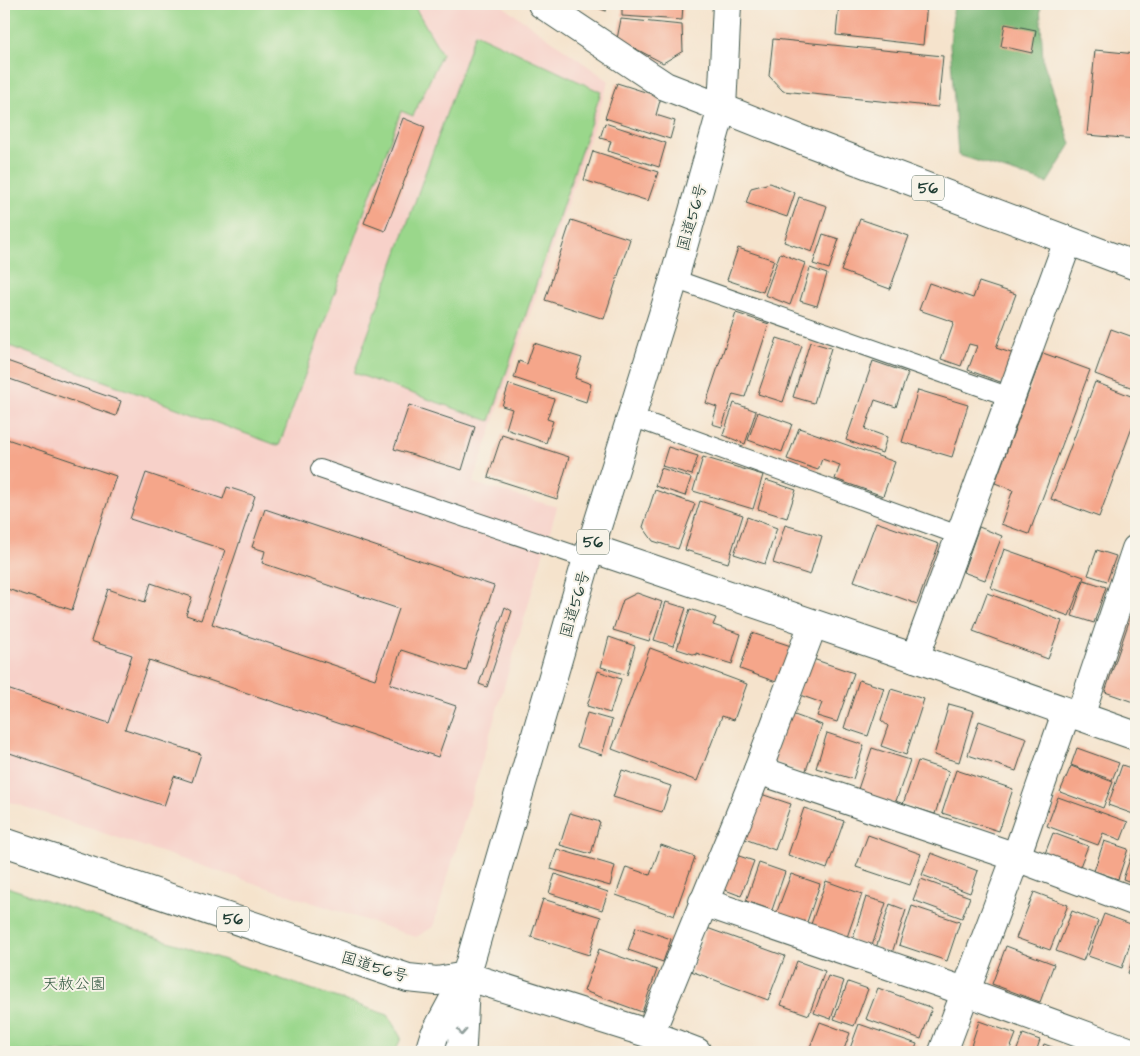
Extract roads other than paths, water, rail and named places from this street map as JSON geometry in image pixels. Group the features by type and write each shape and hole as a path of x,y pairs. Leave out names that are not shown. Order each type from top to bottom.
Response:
{"main road":[{"path":"542,4 665,86 722,108"},
{"name":"国道56号","path":"4,842 408,978 437,981 466,976 589,554 674,279 722,108 727,4"},
{"name":"56","path":"722,108 1136,266"},
{"path":"915,658 1068,241"},
{"path":"943,1052 964,991 1136,553"},
{"path":"589,554 813,624 1136,736"},
{"path":"650,1034 758,770 813,624"},
{"path":"758,770 1016,857 1136,902"},
{"path":"703,902 964,991 1131,1052"},
{"path":"466,976 650,1034 697,1052"},
{"path":"429,1052 434,1036 466,976"},
{"path":"459,1052 462,1045 466,976"}],"lane":[{"path":"674,279 1010,397"},
{"path":"632,417 961,536"},
{"path":"320,469 589,554"}],"park label":[{"name":"天赦公園","path":"74,983"}]}
